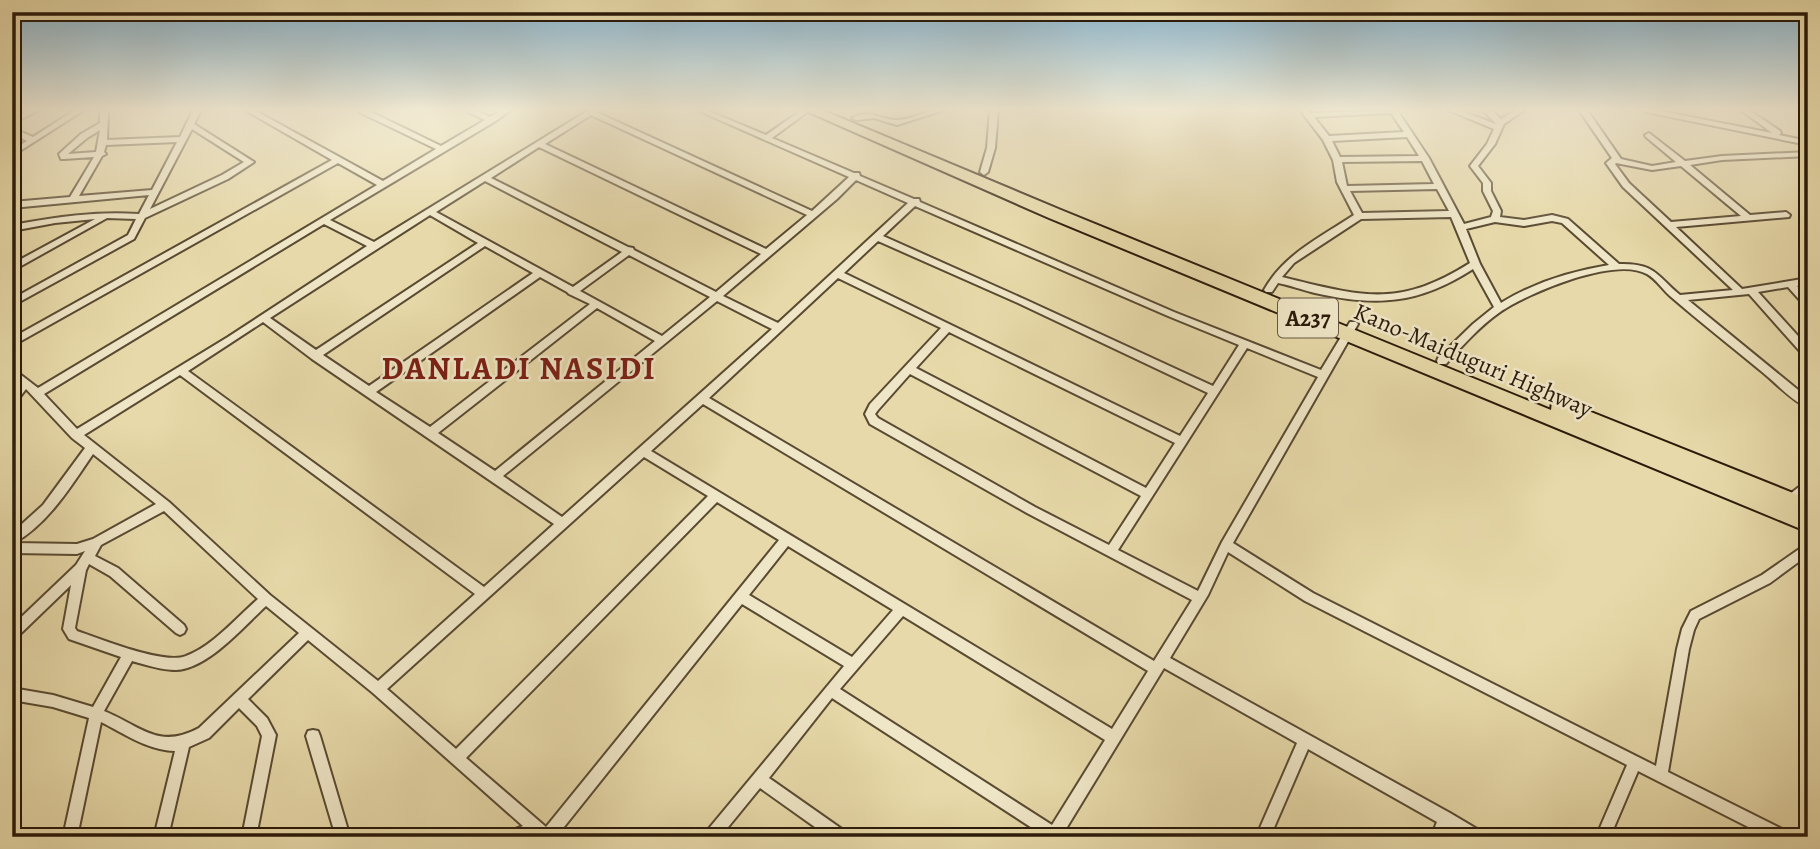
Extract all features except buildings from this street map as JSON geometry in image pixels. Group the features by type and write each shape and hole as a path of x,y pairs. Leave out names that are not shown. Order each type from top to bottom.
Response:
{"highway":[{"name":"Kano-Maiduguri Highway","path":"906,150 1349,329 1808,523"},
{"name":"Kano-Maiduguri Highway","path":"931,150 1272,285 1349,329 1442,360 1808,508"}],"street":[{"path":"68,150 63,154 64,157 102,154"},
{"path":"72,200 103,150"},
{"path":"12,303 131,237 177,150"},
{"path":"12,230 28,225 108,215 140,218 250,162 230,150"},
{"path":"322,150 383,185"},
{"path":"37,393 440,150"},
{"path":"76,435 531,150"},
{"path":"549,150 766,253"},
{"path":"674,150 813,215"},
{"path":"797,150 1245,344 1323,375"},
{"path":"984,172 991,150"},
{"path":"1333,150 1344,189 1359,216"},
{"path":"1420,150 1461,227 1475,264 1499,308"},
{"path":"1487,150 1474,166 1487,183 1487,191 1497,211 1495,219"},
{"path":"1611,150 1615,160"},
{"path":"1666,150 1747,217"},
{"path":"1808,154 1722,158 1652,168 1615,160 1610,163 1626,185 1745,291 1808,354"},
{"path":"1337,160 1425,158"},
{"path":"12,343 339,159"},
{"path":"496,476 718,295 856,175"},
{"path":"485,178 779,328"},
{"path":"1344,189 1439,186"},
{"path":"12,205 154,192"},
{"path":"378,689 702,399 916,201"},
{"path":"430,212 662,340"},
{"path":"1272,285 1291,261 1359,216 1453,214"},
{"path":"12,268 108,215"},
{"path":"1669,225 1786,215"},
{"path":"1461,227 1495,219 1524,223 1552,218 1565,221 1617,268"},
{"path":"323,220 374,246"},
{"path":"878,237 1214,391"},
{"path":"315,356 484,243"},
{"path":"572,292 630,250"},
{"path":"1272,285 1387,300 1422,292 1475,264"},
{"path":"1442,360 1499,308 1554,282 1587,271 1646,269 1808,404"},
{"path":"368,392 539,273"},
{"path":"838,274 1182,442"},
{"path":"1678,298 1808,281"},
{"path":"1791,285 1808,304"},
{"path":"432,432 596,304"},
{"path":"264,318 315,356 432,432 561,523"},
{"path":"947,328 874,407 870,414 874,421 1007,497 1200,598"},
{"path":"831,690 1054,836 1200,598 1226,545 1349,329"},
{"path":"1111,551 1245,344"},
{"path":"909,369 1148,494"},
{"path":"181,371 483,593"},
{"path":"12,372 37,393 76,435 165,505 266,599 378,689 543,834"},
{"path":"12,399 25,383"},
{"path":"702,399 1159,665 1305,740 1477,837"},
{"path":"12,539 31,527 50,507 92,447"},
{"path":"643,451 1114,738"},
{"path":"1790,500 1808,484"},
{"path":"457,758 715,496"},
{"path":"12,548 77,549 97,542 165,505"},
{"path":"513,837 543,834 786,540"},
{"path":"12,634 84,563 97,542"},
{"path":"1226,545 1309,597 1783,837"},
{"path":"1661,776 1683,649 1695,615 1766,579 1808,548"},
{"path":"84,563 69,629 73,635 167,664 183,663 205,650 266,599"},
{"path":"84,563 114,572 180,629"},
{"path":"740,596 853,664"},
{"path":"711,837 831,690 901,610"},
{"path":"12,694 40,698 96,713 153,744 183,744 204,733 308,632"},
{"path":"70,837 96,713 130,653"},
{"path":"239,699 262,722 270,735 249,837"},
{"path":"313,736 343,837"},
{"path":"1263,837 1305,740"},
{"path":"161,837 183,744"},
{"path":"1603,837 1635,763"},
{"path":"758,779 841,837"},
{"path":"1438,837 1444,818"}],"district":[{"name":"DANLADI NASIDI","path":"519,368"}]}
